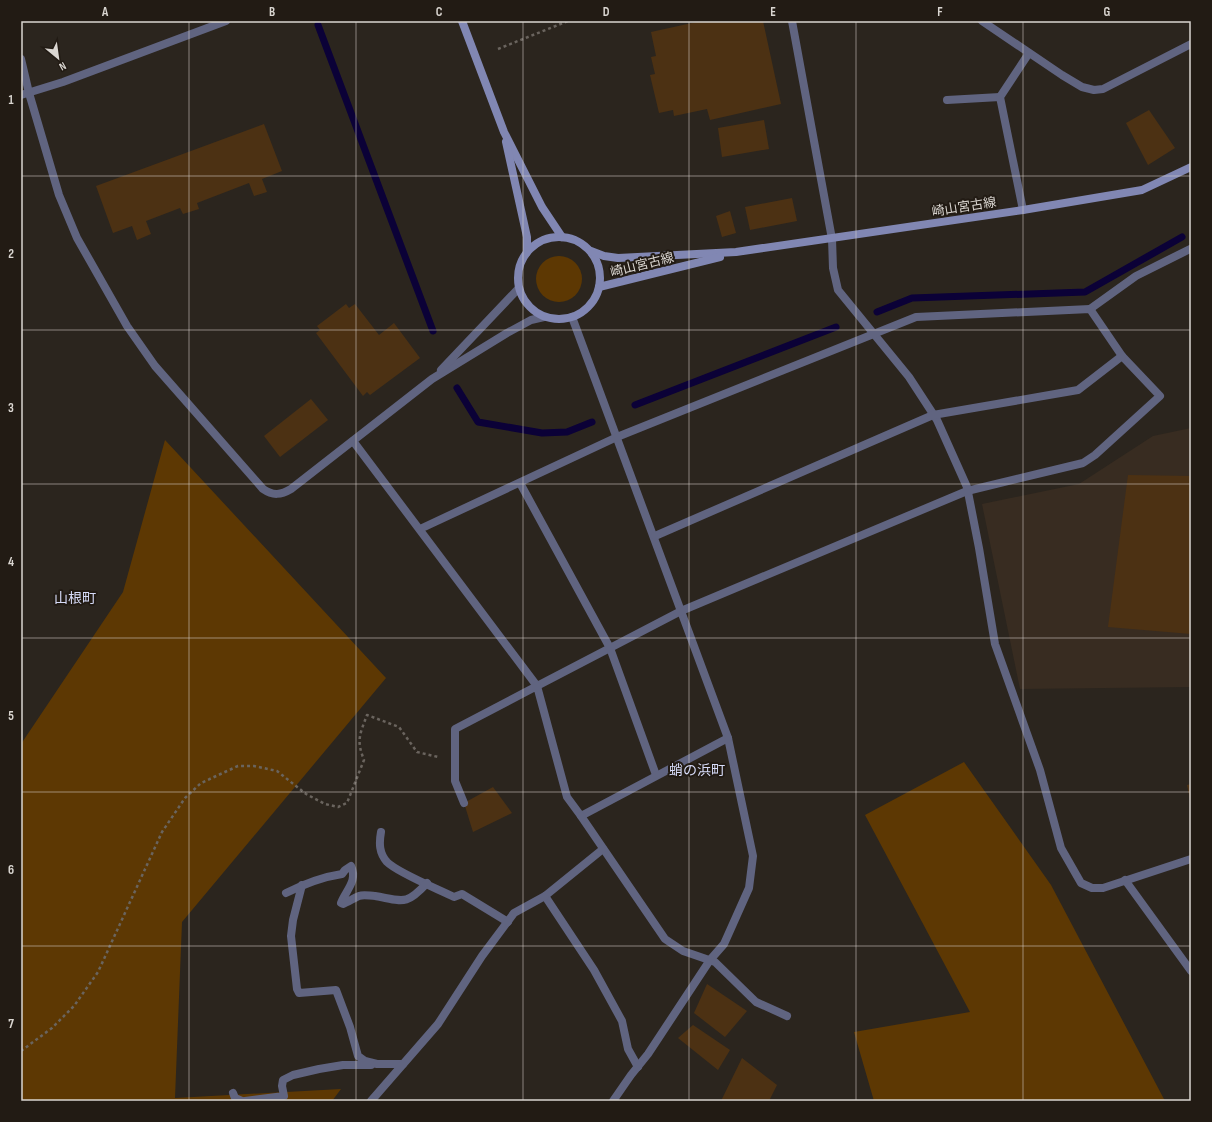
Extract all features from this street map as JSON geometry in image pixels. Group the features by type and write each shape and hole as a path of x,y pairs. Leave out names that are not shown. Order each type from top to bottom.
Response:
{"main road":[{"path":"462,21 504,132 542,206 562,237 543,240 527,252"},
{"path":"504,132 528,237 527,252 518,269 518,288 528,306 544,317 563,319 572,317"},
{"name":"崎山宮古線","path":"562,237 573,239 590,251 604,256 618,258 736,252 1023,210 1142,190 1191,167"},
{"name":"崎山宮古線","path":"572,317 589,306 596,297 599,287 600,275 597,262 590,251"},
{"name":"崎山宮古線","path":"599,287 736,252"}],"street":[{"path":"21,95 226,21"},
{"path":"792,21 832,239 833,268 838,290 909,378 933,415 967,491 979,548 995,644 1040,770 1061,848 1081,883 1092,888 1103,888 1191,859"},
{"path":"982,21 1076,83 1094,90 1103,88 1191,44"},
{"path":"1023,210 1000,97 1029,53"},
{"path":"21,59 59,195 77,238 127,326 155,366 263,489 270,494 282,494 432,379 507,333 531,320 544,317"},
{"path":"946,100 1000,97"},
{"path":"420,529 617,437 916,317 1090,309 1136,276 1190,249"},
{"path":"432,379 518,288"},
{"path":"464,803 455,781 453,759 455,728 681,611 967,491 1068,468 1083,463 1095,455 1160,396 1122,356 1090,309"},
{"path":"572,317 655,536 728,738 753,856 749,888 724,944 710,960 648,1054 613,1101"},
{"path":"655,536 933,415 1078,390 1122,356"},
{"path":"353,441 537,686 567,797 665,939 683,951 715,962 756,1002 787,1016"},
{"path":"520,483 610,648 656,775"},
{"path":"581,816 728,738"},
{"path":"381,832 379,843 387,861 454,897 462,894 508,922"},
{"path":"371,1101 438,1024 482,956 514,913 545,896 603,849"},
{"path":"286,893 302,885 328,876 342,874 351,866 354,873 352,883 341,904 359,896 367,895 397,901 407,900 413,898 427,883"},
{"path":"1125,880 1191,971"},
{"path":"302,885 293,920 291,936 297,989 300,993 336,990 350,1027 358,1056 373,1063 402,1064"},
{"path":"545,896 594,970 622,1021 628,1049 638,1067"},
{"path":"233,1093 235,1098 244,1101 284,1096 282,1086 283,1080 292,1075 343,1065 370,1066 373,1063"}],"path":[{"path":"498,49 568,21"},
{"path":"21,1051 52,1028 74,1006 98,972 162,832 185,798 201,783 238,766 254,766 277,771 306,794 325,804 338,807 348,803 364,760 359,747 359,736 367,715 399,727 407,742 417,752 453,759"}],"shaded area":[{"path":"554,256 564,256 572,260 578,266 582,274 582,284 578,292 572,298 564,302 554,302 546,298 540,292 536,284 536,274 540,266 546,260"},
{"path":"1191,428 1191,687 1020,689 982,504 1079,484 1153,436"},
{"path":"165,440 386,678 182,922 175,1098 341,1089 332,1101 21,1101 21,744 123,592"},
{"path":"964,762 1051,885 1165,1101 874,1101 854,1032 970,1012 865,815"}],"building":[{"path":"701,21 763,21 781,104 710,120 707,109 674,116 673,110 659,113 650,75 655,74 651,57 656,56 651,32"},
{"path":"1149,110 1175,148 1148,165 1126,123"},
{"path":"764,120 769,149 722,157 718,128"},
{"path":"264,124 282,171 262,179 267,192 254,196 249,183 197,203 199,209 183,214 180,208 146,221 151,234 137,240 132,226 113,233 96,186"},
{"path":"792,198 797,221 750,230 745,207"},
{"path":"730,211 736,233 722,237 716,216"},
{"path":"346,304 349,308 355,304 379,335 394,323 420,358 370,395 367,392 363,396 316,333 320,330 317,326"},
{"path":"311,399 328,420 280,457 264,436"},
{"path":"1128,475 1191,476 1191,634 1108,627"},
{"path":"1191,784 1191,799 1190,800 1187,785"},
{"path":"493,787 512,813 473,832 464,803"},
{"path":"707,984 747,1011 725,1037 694,1013"},
{"path":"693,1025 730,1050 718,1070 678,1038"},
{"path":"742,1058 777,1085 769,1101 721,1101"}],"waterway":[{"path":"318,25 433,331"},
{"path":"877,312 912,298 1085,292 1182,237"},
{"path":"635,405 836,327"},
{"path":"457,388 478,422 542,433 567,432 592,422"}],"district":[{"name":"山根町","path":"75,598"},
{"name":"蛸の浜町","path":"697,770"}]}
